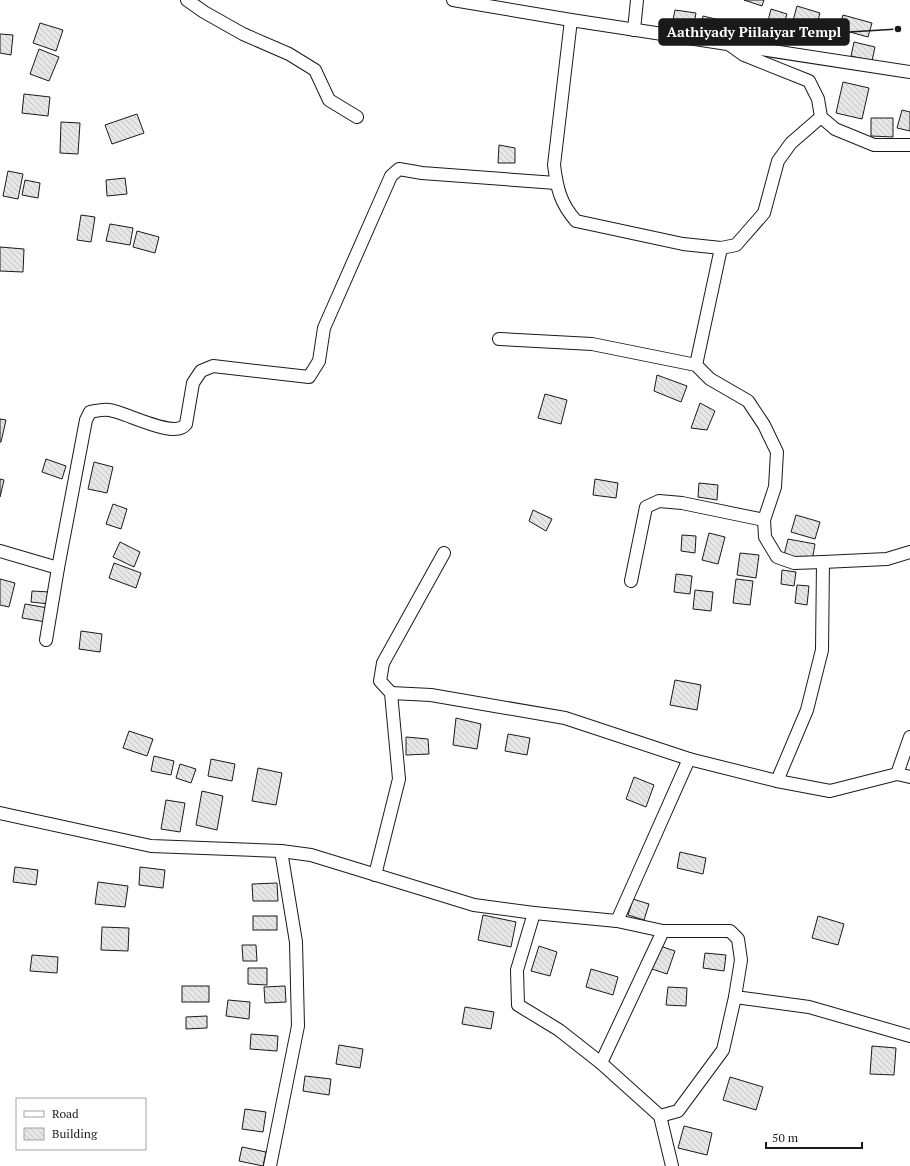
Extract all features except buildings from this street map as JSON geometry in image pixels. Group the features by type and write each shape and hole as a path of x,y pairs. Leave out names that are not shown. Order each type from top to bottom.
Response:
{"street":[{"path":"187,0 204,12 243,34 290,54 315,70 329,100 357,117"},
{"path":"453,0 634,30 910,72"},
{"path":"634,30 638,0"},
{"path":"571,20 554,165 556,183 564,207 576,221 683,244 721,248 736,245 764,213 778,161 791,143 821,117"},
{"path":"729,44 744,55 809,81 818,99 821,117 835,129 874,145 910,145"},
{"path":"46,640 86,420 90,412 109,410 173,430 184,427 186,424 193,383 201,371 212,366 309,377 319,361 324,328 391,176 399,169 422,173 556,183"},
{"path":"696,366 721,248"},
{"path":"499,339 592,344 696,366 710,379 748,401 764,425 777,452 775,487 764,520 765,537 777,557 794,563 823,562 887,559 910,552"},
{"path":"631,581 646,508 659,501 682,503 764,520"},
{"path":"0,551 58,568"},
{"path":"375,875 399,779 391,693 380,681 383,663 444,553"},
{"path":"777,781 807,710 822,650 823,562"},
{"path":"391,693 431,695 566,718 689,760 777,781 830,791 897,774 910,777"},
{"path":"897,774 910,737"},
{"path":"618,921 689,760"},
{"path":"0,813 151,846 281,851 311,855 474,905 534,913 618,921 663,931 730,931 738,939 741,960 735,997 723,1050 678,1111 660,1116"},
{"path":"270,1166 298,1026 296,942 281,851"},
{"path":"534,913 517,970 518,1005 559,1030 601,1063 660,1116 672,1166"},
{"path":"601,1063 663,931"},
{"path":"735,997 809,1007 910,1036"}],"place":[{"name":"Aathiyady Piilaiyar Templ","path":"898,29"}]}
